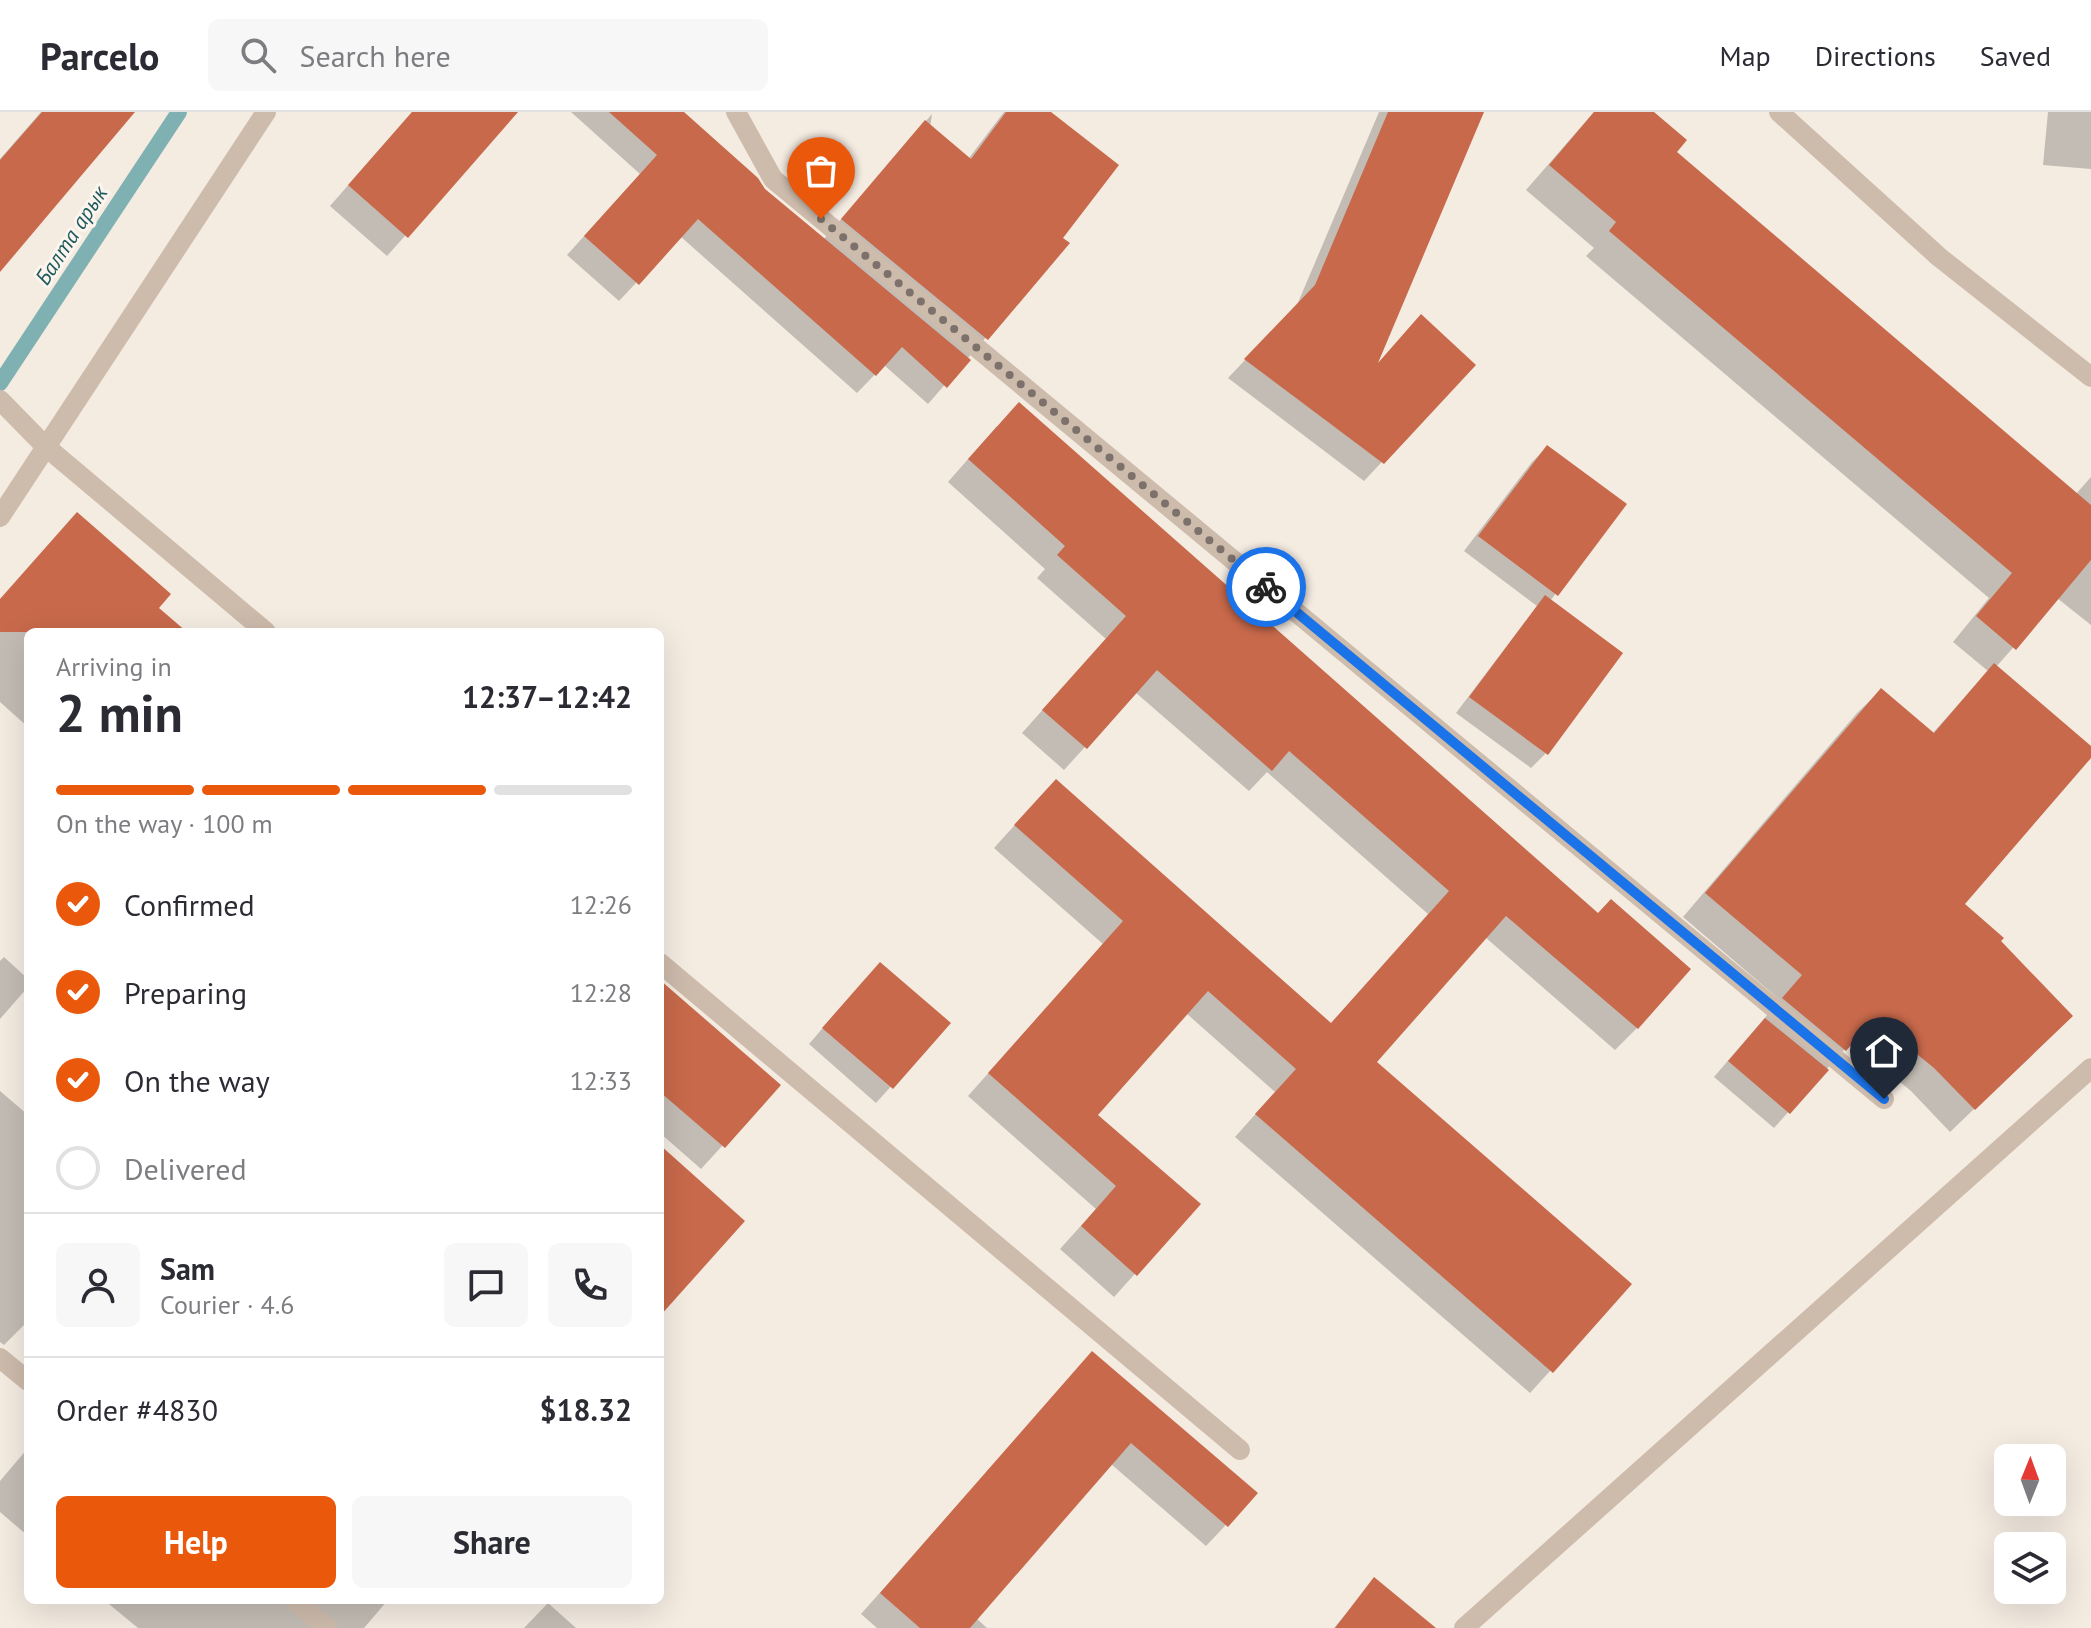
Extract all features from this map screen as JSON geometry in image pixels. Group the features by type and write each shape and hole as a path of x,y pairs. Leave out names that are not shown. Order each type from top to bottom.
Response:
{"street":[{"path":"0,517 266,112"},
{"path":"736,112 773,179 1884,1099"},
{"path":"1779,112 1939,257 2091,377"},
{"path":"0,400 45,446 261,628"},
{"path":"664,966 1240,1450"},
{"path":"1464,1628 2091,1068"},
{"path":"0,1358 24,1378"},
{"path":"299,1604 328,1628"}],"building":[{"path":"42,112 135,112 0,272 0,160"},
{"path":"412,112 518,112 408,238 348,185"},
{"path":"609,112 684,112 758,178 765,189 971,360 947,388 902,347 876,376 698,219 639,285 584,236 657,155"},
{"path":"1006,112 1051,112 1119,165 1063,238 1070,243 988,340 841,219 925,120 971,159"},
{"path":"1388,112 1484,112 1378,363 1421,314 1476,365 1384,464 1244,359 1315,285"},
{"path":"1594,112 1654,112 1687,140 1677,152 2091,505 2091,560 2016,650 1976,616 2012,573 1609,231 1616,222 1549,165"},
{"path":"1019,402 1598,913 1611,899 1691,969 1638,1029 1506,916 1377,1062 1632,1284 1553,1373 1255,1114 1296,1069 1208,991 1098,1115 1201,1204 1137,1276 1081,1226 1116,1186 988,1073 1123,921 1014,825 1056,779 1331,1023 1449,891 1289,751 1272,771 1157,670 1087,749 1042,710 1126,616 1057,555 1065,546 968,459"},
{"path":"1547,445 1627,504 1558,596 1478,536"},
{"path":"77,512 171,594 159,608 182,628 24,628 24,632 0,632 0,599"},
{"path":"1545,595 1623,653 1548,755 1469,697"},
{"path":"1994,663 2091,746 2091,758 1965,904 2004,938 2001,941 2073,1016 1975,1110 1934,1068 1874,1019 1846,1051 1782,998 1802,975 1705,893 1881,688 1934,733"},
{"path":"880,962 951,1023 893,1089 822,1028"},
{"path":"664,983 781,1085 725,1148 664,1095"},
{"path":"1765,1018 1829,1070 1790,1114 1728,1061"},
{"path":"664,1149 745,1221 664,1312"},
{"path":"1092,1351 1258,1493 1228,1527 1131,1443 970,1628 920,1628 880,1593"},
{"path":"1374,1577 1436,1628 1335,1628"}],"waterway":[{"name":"Балта арык","path":"0,383 179,112"}],"way so far":[{"path":"821,219 1266,587"}],"route":[{"path":"1266,587 1884,1099"}]}
